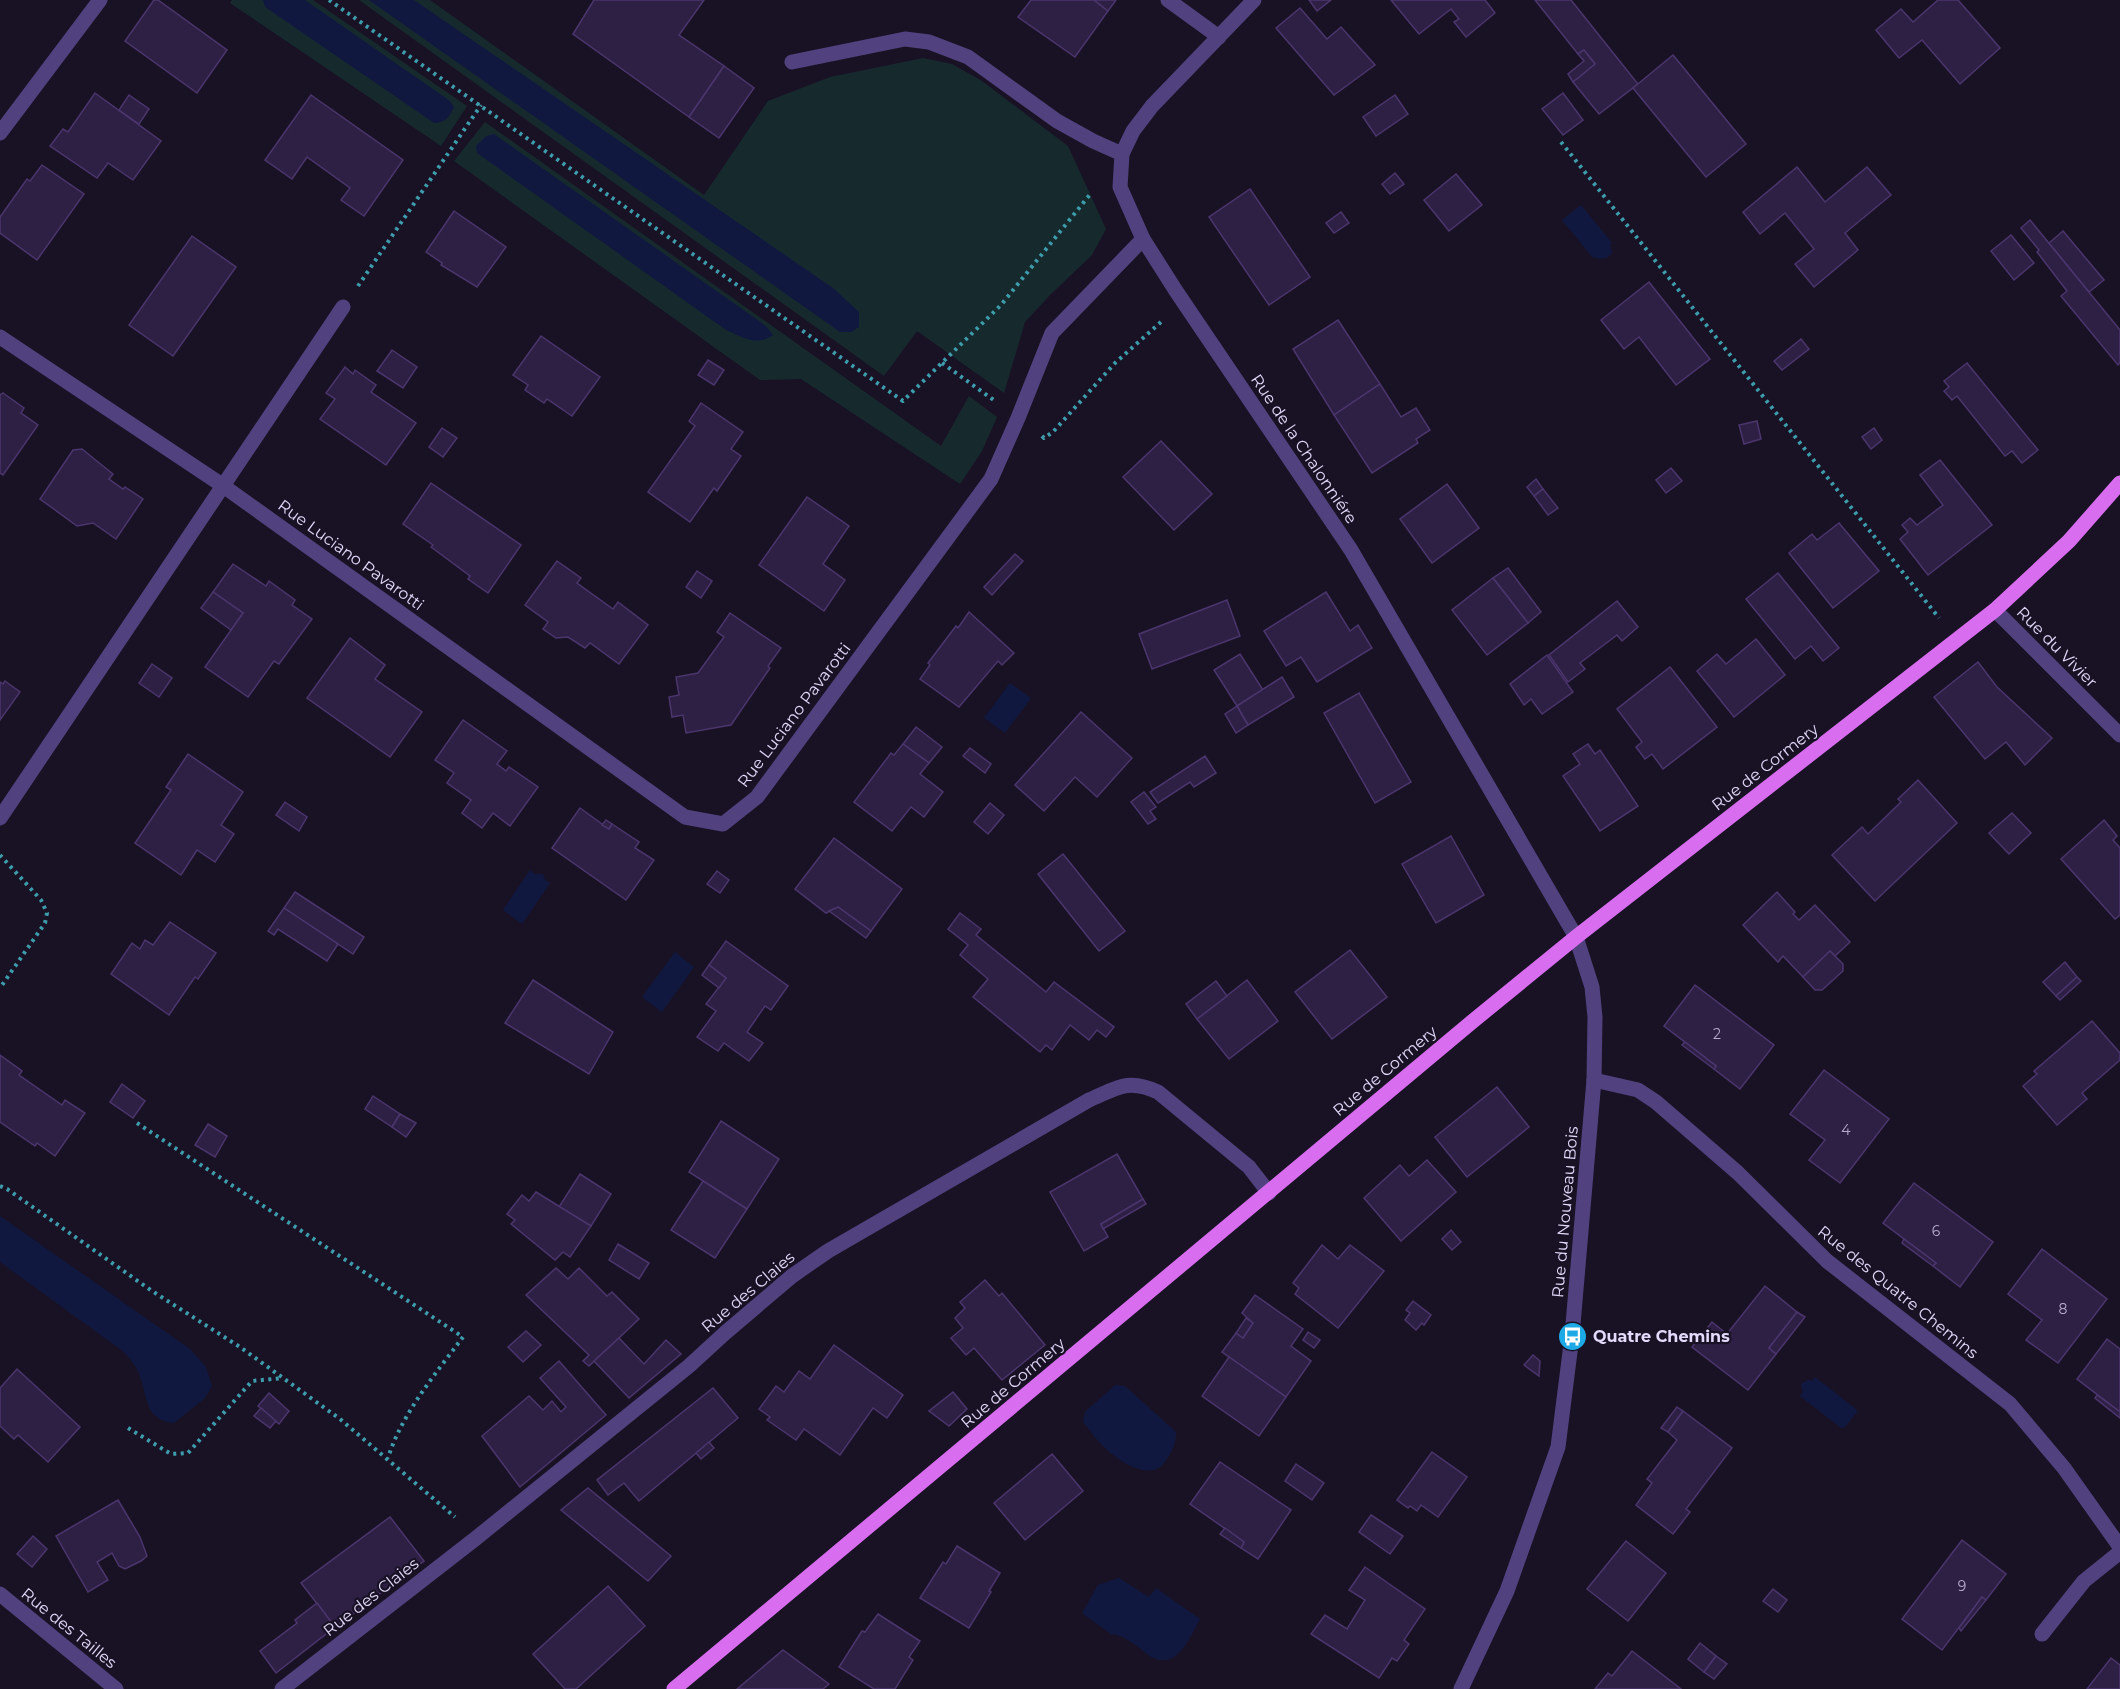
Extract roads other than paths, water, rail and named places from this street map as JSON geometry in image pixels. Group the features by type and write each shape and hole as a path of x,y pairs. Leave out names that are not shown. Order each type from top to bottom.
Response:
{"main road":[{"name":"Rue de Cormery","path":"674,1689 1576,937 1995,610 2069,541 2120,483"}],"street":[{"path":"0,133 100,0"},
{"path":"1168,0 1219,37"},
{"name":"Rue de la Chalonniére","path":"1254,0 1152,106 1132,131 1122,154 1120,187 1143,239 1176,291 1351,550 1576,937"},
{"path":"792,63 904,39 929,42 968,57 1057,121 1122,154"},
{"name":"Rue Luciano Pavarotti","path":"0,337 222,485 685,816 723,824 757,797 991,479 1052,333 1143,239"},
{"path":"0,818 343,307"},
{"name":"Rue du Vivier","path":"1995,610 2120,735"},
{"name":"Rue du Nouveau Bois","path":"1461,1689 1507,1591 1558,1447 1572,1336 1594,1080 1596,1017 1592,987 1576,937"},
{"name":"Rue des Quatre Chemins","path":"1594,1080 1638,1090 1656,1102 1738,1173 1827,1261 2010,1404 2064,1468 2120,1547"},
{"name":"Rue des Claies","path":"282,1689 476,1539 689,1366 724,1333 810,1264 828,1251 1089,1100 1121,1086 1141,1084 1158,1092 1249,1167 1269,1193"},
{"path":"2042,1634 2084,1581 2120,1552"},
{"name":"Rue des Tailles","path":"0,1594 116,1689"}],"water":[{"path":"263,0 305,0 450,101 454,107 447,119 434,123 265,7"},
{"path":"369,0 414,0 833,288 859,312 859,327 851,332 840,332"},
{"path":"494,134 766,326 773,335 767,339 755,341 726,330 477,153 476,146 486,136"},
{"path":"1581,205 1612,243 1610,245 1612,253 1607,258 1593,258 1562,220"},
{"path":"1010,683 1031,698 1005,733 984,718"},
{"path":"530,870 535,874 543,874 545,880 550,883 522,924 503,910"},
{"path":"675,952 694,967 662,1012 642,997"},
{"path":"0,1216 190,1349 206,1367 212,1386 205,1398 174,1423 158,1418 149,1407 138,1372 120,1349 0,1262"},
{"path":"1815,1377 1856,1409 1857,1412 1845,1427 1841,1428 1800,1396 1803,1392 1801,1384 1808,1380 1812,1381"},
{"path":"1115,1385 1125,1386 1176,1432 1172,1451 1158,1468 1141,1470 1123,1462 1101,1444 1083,1422 1085,1412"},
{"path":"1119,1578 1149,1597 1156,1588 1200,1619 1180,1652 1166,1660 1157,1659 1118,1635 1112,1635 1082,1613 1098,1585"}],"place":[{"name":"Quatre Chemins","path":"1572,1336"}]}
